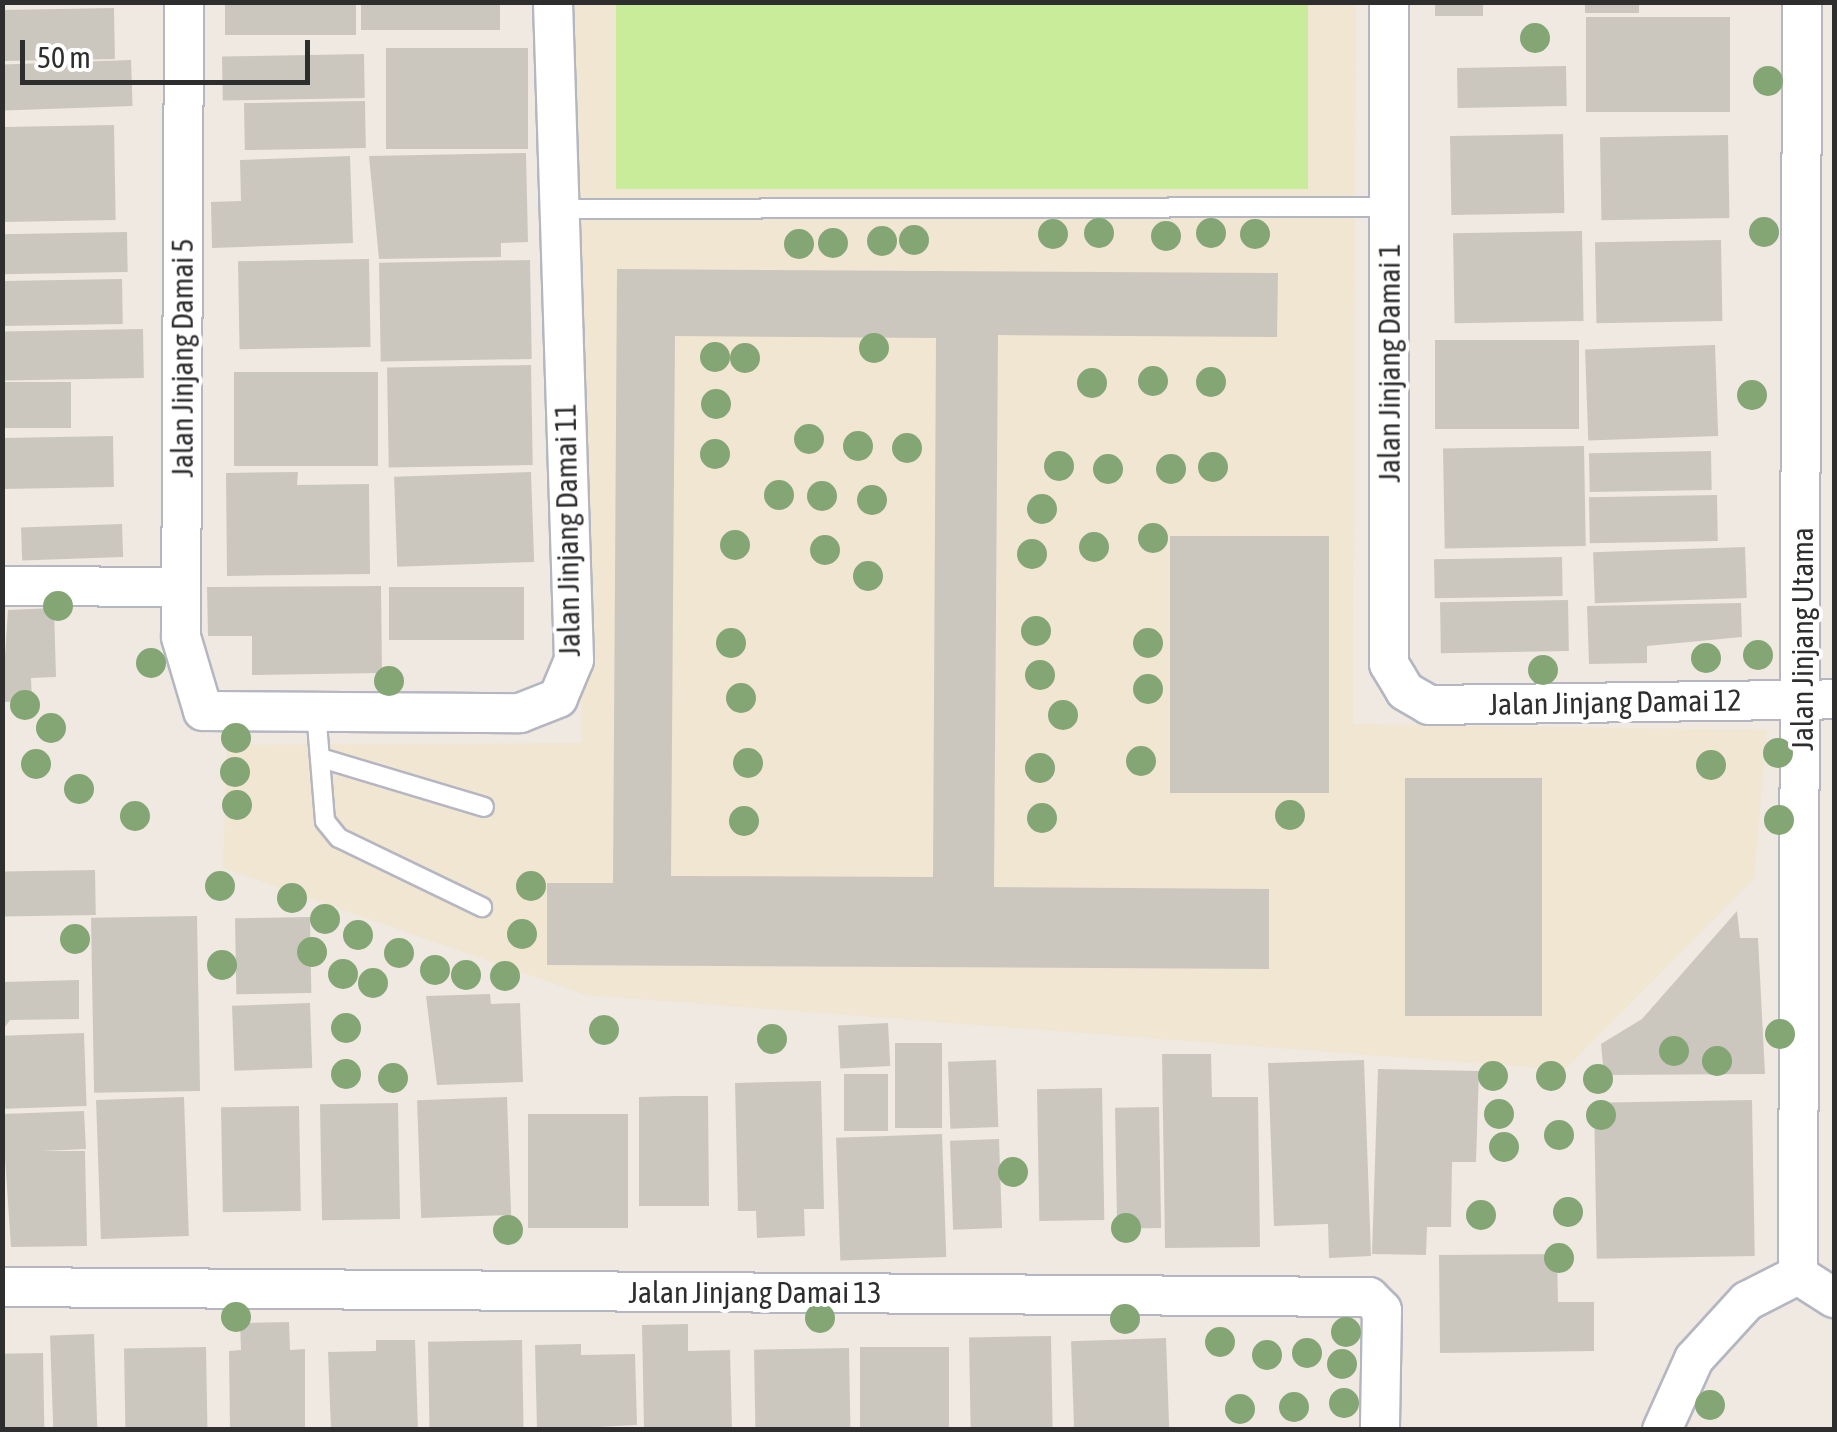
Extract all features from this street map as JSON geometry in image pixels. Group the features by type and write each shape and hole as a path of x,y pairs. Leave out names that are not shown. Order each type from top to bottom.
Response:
{"street":[{"name":"Jalan Jinjang Damai 5","path":"184,2 180,637 203,711"},
{"name":"Jalan Jinjang Damai 11","path":"203,711 520,712 558,698 574,660 553,2"},
{"name":"Jalan Jinjang Damai 1","path":"1389,2 1389,664 1405,691 1428,705"},
{"name":"Jalan Jinjang Utama","path":"1662,1430 1694,1359 1747,1301 1824,1289 1818,699 1802,2"},
{"path":"2,586 181,587"},
{"name":"Jalan Jinjang Damai 12","path":"1428,705 1818,699"},
{"name":"Jalan Jinjang Damai 13","path":"2,1287 1369,1298 1382,1310 1380,1430"}],"lane":[{"path":"559,209 1389,206"},
{"path":"316,711 325,821 340,838 482,907"},
{"path":"321,758 484,807"}],"shaded area":[{"path":"574,3 1356,3 1353,724 1767,730 1754,879 1564,1070 586,995 223,868 227,745 582,743"}],"green space":[{"path":"616,3 1308,3 1308,189 616,189"}],"building":[{"path":"225,2 356,2 356,35 225,35"},
{"path":"361,2 500,2 500,30 361,30"},
{"path":"1435,2 1483,2 1483,16 1435,16"},
{"path":"1585,2 1639,2 1639,13 1585,13"},
{"path":"114,8 115,59 3,61 2,10"},
{"path":"1586,17 1730,17 1730,112 1586,112"},
{"path":"386,48 528,48 528,149 386,149"},
{"path":"364,54 365,98 223,100 222,56"},
{"path":"131,60 133,106 5,110 3,64"},
{"path":"1566,66 1567,106 1458,108 1457,68"},
{"path":"365,101 366,148 245,150 244,103"},
{"path":"114,125 116,220 4,222 2,127"},
{"path":"1563,134 1564,213 1451,215 1450,136"},
{"path":"1728,135 1729,218 1601,220 1600,137"},
{"path":"526,153 528,242 501,243 501,257 379,259 369,156"},
{"path":"350,156 353,243 212,248 211,202 241,201 240,160"},
{"path":"1582,231 1584,321 1455,323 1453,233"},
{"path":"127,232 128,272 3,274 2,234"},
{"path":"1721,240 1722,321 1596,323 1595,242"},
{"path":"369,259 371,347 240,349 238,261"},
{"path":"530,260 532,359 381,362 379,263"},
{"path":"617,269 1278,273 1277,337 998,335 994,887 1269,889 1269,969 547,965 547,883 613,883","holes":["675,336 936,338 933,877 671,876"]},
{"path":"122,279 123,324 3,326 2,281"},
{"path":"143,329 144,378 3,380 2,331"},
{"path":"1435,340 1579,340 1579,429 1435,429"},
{"path":"1715,345 1718,436 1588,440 1585,350"},
{"path":"531,365 533,465 389,467 387,368"},
{"path":"234,372 378,372 378,466 234,466"},
{"path":"2,382 71,382 71,428 2,428"},
{"path":"113,436 114,487 3,489 2,438"},
{"path":"1584,446 1586,546 1445,548 1443,448"},
{"path":"1711,451 1712,490 1590,492 1589,453"},
{"path":"298,472 297,485 369,484 370,574 227,576 226,473"},
{"path":"531,472 534,562 397,567 394,477"},
{"path":"1717,495 1718,541 1590,543 1589,497"},
{"path":"122,524 123,557 22,561 21,528"},
{"path":"1170,536 1329,536 1329,793 1170,793"},
{"path":"1745,547 1747,598 1595,603 1593,552"},
{"path":"1562,557 1563,596 1435,598 1434,559"},
{"path":"381,586 382,673 252,675 252,636 208,636 207,587"},
{"path":"389,587 524,587 524,640 389,640"},
{"path":"1568,600 1569,651 1441,653 1440,602"},
{"path":"1741,603 1742,637 1647,646 1647,663 1589,664 1587,606"},
{"path":"54,608 56,677 31,678 32,701 2,702 8,610"},
{"path":"1405,778 1542,778 1542,1016 1405,1016"},
{"path":"95,870 96,915 3,917 2,872"},
{"path":"1737,911 1740,938 1758,938 1765,1074 1604,1075 1601,1044 1642,1019"},
{"path":"197,916 200,1091 94,1093 91,918"},
{"path":"310,917 311,993 236,994 235,918"},
{"path":"79,980 79,1019 10,1020 2,1031 2,982"},
{"path":"490,994 491,1004 520,1003 523,1082 437,1085 426,996"},
{"path":"310,1003 312,1068 234,1071 232,1006"},
{"path":"888,1023 890,1066 840,1069 838,1026"},
{"path":"84,1033 87,1106 5,1109 2,1036"},
{"path":"895,1043 942,1043 942,1128 895,1128"},
{"path":"1162,1054 1211,1054 1212,1097 1258,1097 1260,1247 1165,1248"},
{"path":"996,1060 998,1127 950,1129 948,1062"},
{"path":"1364,1060 1371,1256 1329,1258 1328,1224 1274,1226 1268,1063"},
{"path":"1378,1069 1479,1071 1476,1162 1452,1162 1451,1227 1427,1227 1426,1255 1372,1254"},
{"path":"844,1074 888,1074 888,1131 844,1131"},
{"path":"821,1081 824,1209 804,1209 805,1236 757,1238 756,1211 738,1211 735,1083"},
{"path":"1102,1088 1104,1220 1039,1221 1037,1089"},
{"path":"708,1096 709,1206 639,1206 639,1097"},
{"path":"184,1097 189,1236 101,1239 96,1100"},
{"path":"507,1097 511,1215 421,1218 417,1100"},
{"path":"1752,1100 1755,1256 1597,1259 1594,1103"},
{"path":"398,1103 400,1219 322,1220 320,1104"},
{"path":"299,1106 301,1211 223,1212 221,1107"},
{"path":"1159,1107 1161,1228 1117,1229 1115,1108"},
{"path":"84,1111 86,1149 41,1151 85,1151 87,1246 11,1247 2,1114"},
{"path":"528,1114 628,1114 628,1228 528,1228"},
{"path":"942,1134 946,1257 840,1261 836,1138"},
{"path":"999,1139 1002,1228 953,1230 950,1141"},
{"path":"1557,1254 1558,1302 1594,1302 1594,1351 1440,1353 1439,1255"},
{"path":"289,1322 290,1350 305,1349 305,1430 230,1430 229,1351 241,1350 240,1323"},
{"path":"688,1324 688,1351 730,1350 732,1430 644,1430 642,1325"},
{"path":"94,1334 97,1430 53,1430 50,1336"},
{"path":"1051,1336 1053,1430 971,1430 969,1337"},
{"path":"1166,1338 1169,1430 1074,1430 1071,1341"},
{"path":"376,1340 415,1340 418,1430 331,1430 328,1352 376,1351"},
{"path":"522,1340 524,1430 430,1430 428,1342"},
{"path":"581,1344 581,1355 635,1354 637,1425 537,1430 535,1345"},
{"path":"206,1347 207,1430 125,1430 124,1348"},
{"path":"860,1347 949,1347 949,1430 860,1430"},
{"path":"849,1348 850,1430 755,1430 754,1350"},
{"path":"43,1353 44,1430 3,1430 2,1354"}]}
